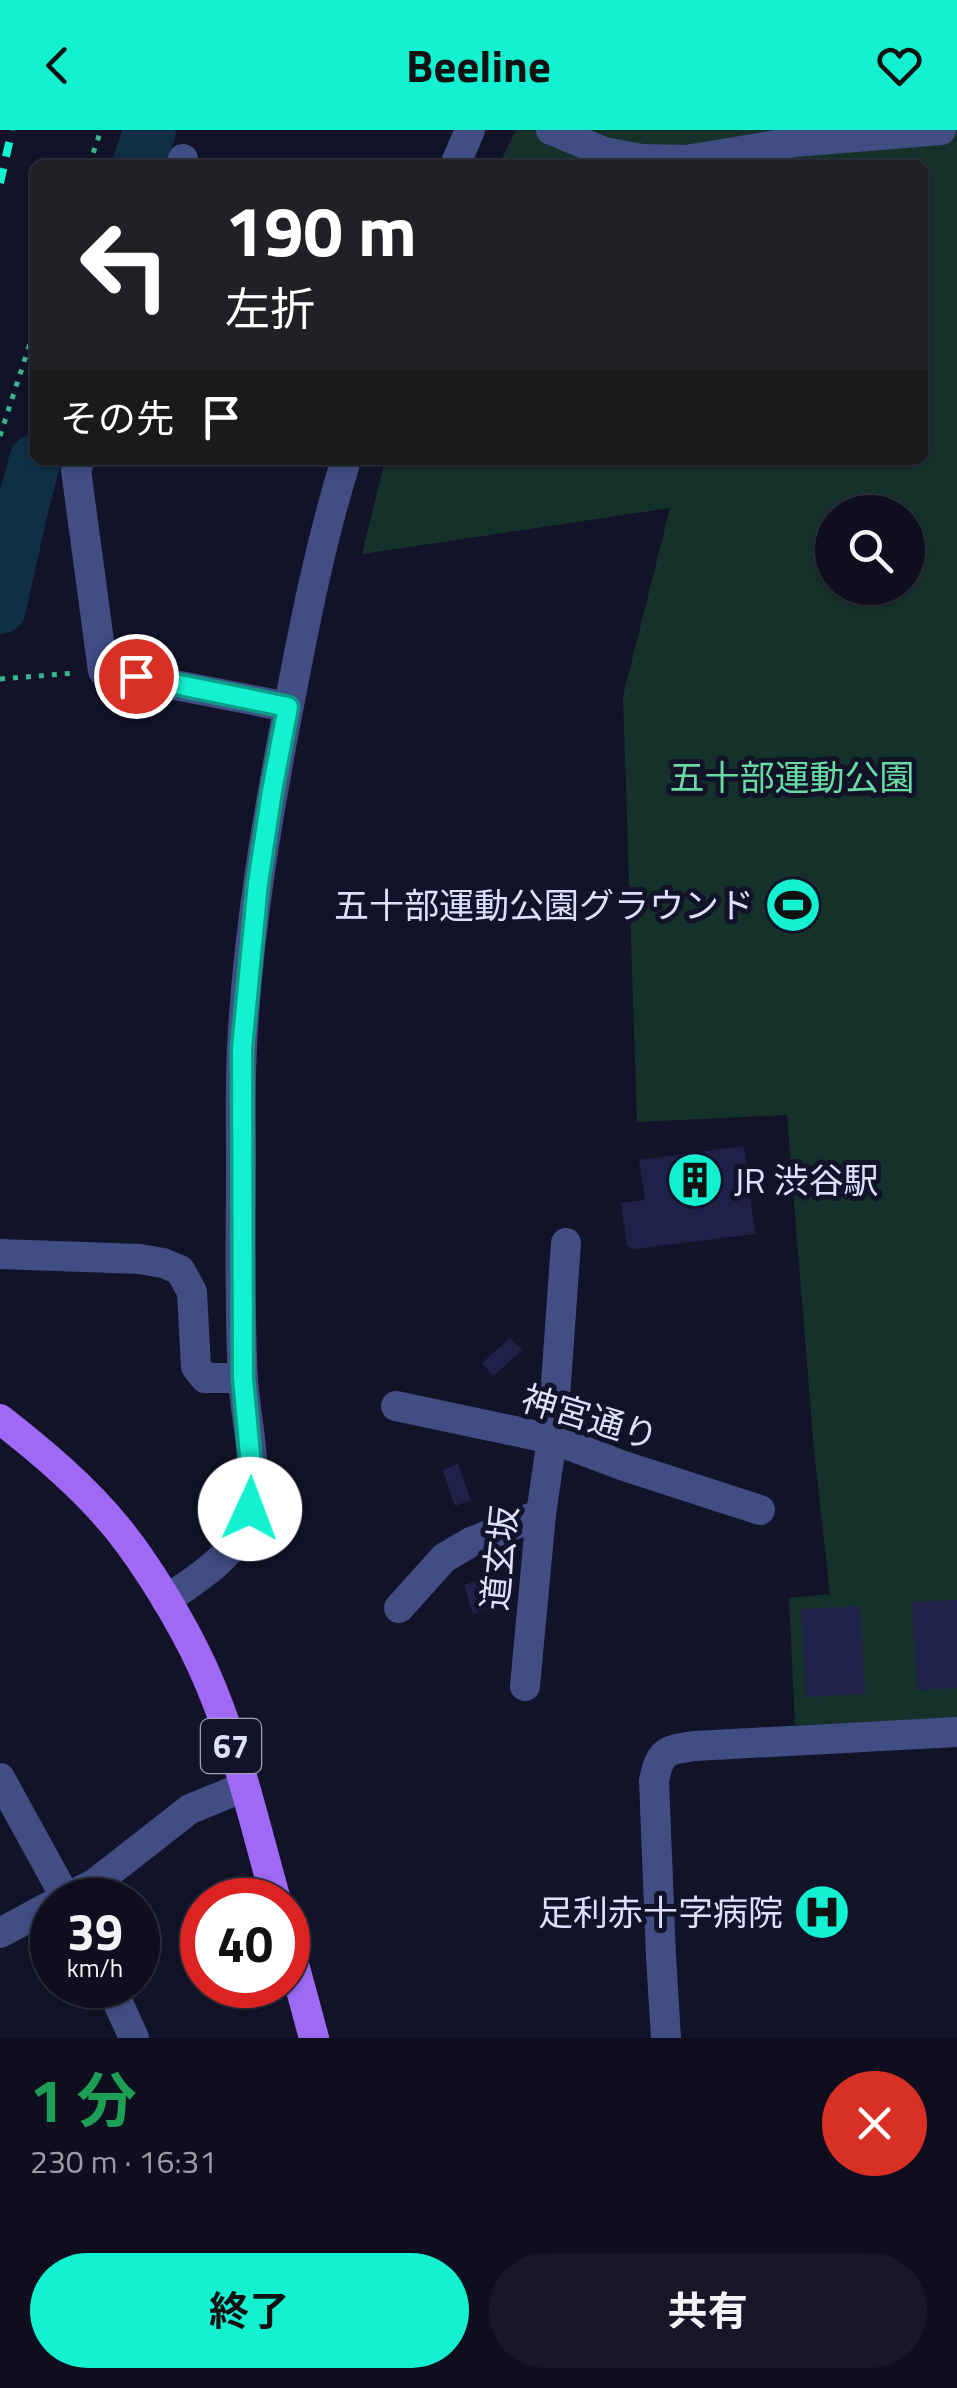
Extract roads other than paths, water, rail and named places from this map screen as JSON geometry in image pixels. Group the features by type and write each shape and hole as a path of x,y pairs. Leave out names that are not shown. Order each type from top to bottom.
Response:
{"main road":[{"name":"67","path":"0,1419 55,1464 118,1529 166,1600 202,1666 244,1787 270,1878"},
{"path":"306,2008 314,2038"}],"street":[{"path":"457,160 470,130"},
{"path":"551,130 604,152 642,160 686,160 793,136 941,130"},
{"path":"78,465 104,671 288,707"},
{"path":"166,1600 220,1562 240,1536 250,1509 252,1477 243,1378 242,1048 258,883 272,791 309,599 345,465"},
{"name":"道玄坂","path":"525,1686 552,1438 566,1243"},
{"path":"0,1254 140,1260 180,1270 192,1292 196,1367 205,1378 243,1378"},
{"name":"神宮通り","path":"396,1406 552,1438 760,1510"},
{"path":"398,1608 444,1558 471,1542 541,1514"},
{"path":"666,2038 654,1781 662,1756 671,1749 696,1746 957,1732"},
{"path":"0,1778 50,1878"},
{"path":"102,1878 190,1809 244,1787"},
{"path":"0,1933 30,1918"},
{"path":"120,2008 134,2038"}],"waterway":[{"path":"140,160 150,130"},
{"path":"0,608 34,465"}],"railway":[{"path":"0,183 12,130"}],"place":[{"name":"五十部運動公園グラウンド","path":"793,905"},
{"name":"JR 渋谷駅","path":"695,1180"},
{"name":"足利赤十字病院","path":"822,1912"}],"park label":[{"name":"五十部運動公園","path":"792,777"}]}
